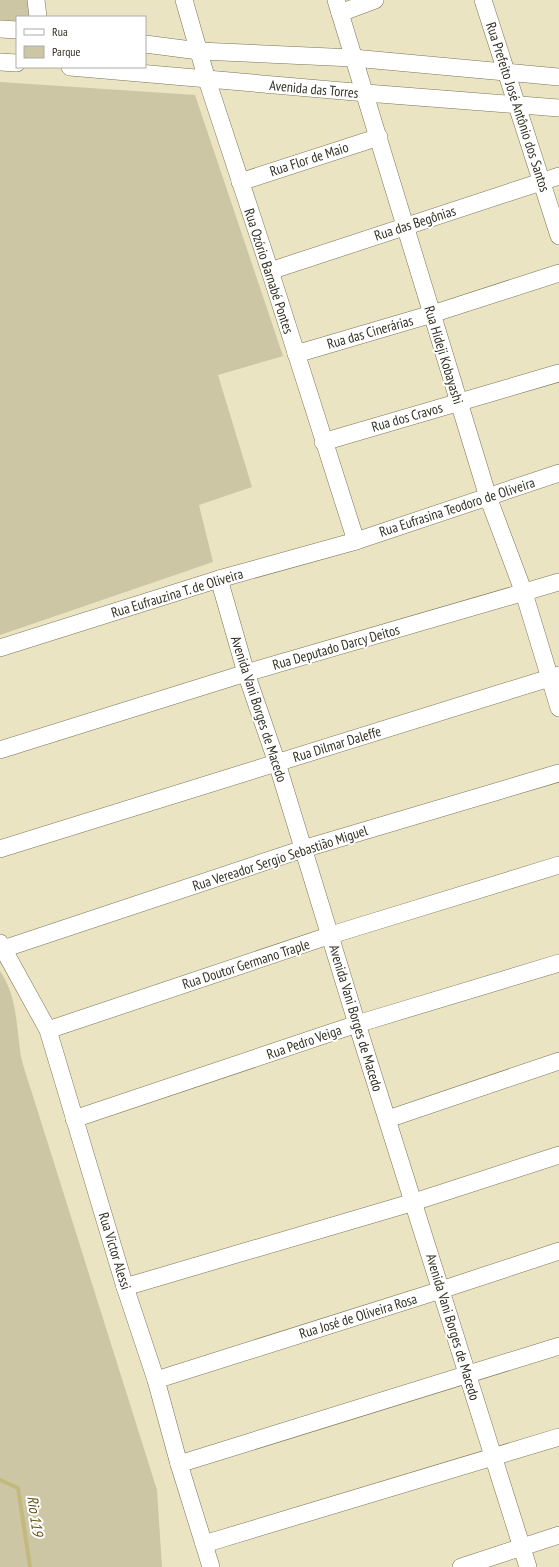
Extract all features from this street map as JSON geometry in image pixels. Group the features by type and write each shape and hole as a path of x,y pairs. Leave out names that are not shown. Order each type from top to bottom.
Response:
{"street":[{"path":"36,0 38,16"},
{"name":"Rua Ozório Barnabé Pontes","path":"184,0 200,51 207,80 270,271 323,442 356,541"},
{"path":"338,7 375,0"},
{"name":"Rua Prefeito José Antônio dos Santos","path":"484,0 559,236"},
{"name":"Rua Hideji Kobayashi","path":"338,7 353,58 366,93 488,497 555,676 559,708"},
{"path":"0,29 16,30"},
{"path":"146,44 200,51 353,58 559,77"},
{"path":"0,62 16,63"},
{"name":"Avenida das Torres","path":"81,68 207,80 559,108"},
{"name":"Rua Flor de Maio","path":"240,182 379,137"},
{"name":"Rua das Begônias","path":"270,271 559,176"},
{"name":"Rua das Cinerárias","path":"296,354 432,314 559,273"},
{"name":"Rua dos Cravos","path":"323,442 559,373"},
{"name":"Rua Eufrasina Teodoro de Oliveira","path":"356,541 559,473"},
{"name":"Rua Eufrauzina T. de Oliveira","path":"0,648 219,579 356,541"},
{"name":"Avenida Vani Borges de Macedo","path":"219,579 246,673 277,763 331,935 357,1024 528,1567"},
{"name":"Rua Deputado Darcy Deitos","path":"0,750 246,673 559,582"},
{"name":"Rua Dilmar Daleffe","path":"0,849 555,676"},
{"name":"Rua Vereador Sergio Sebastião Miguel","path":"2,946 303,849 559,774"},
{"name":"Rua Doutor Germano Traple","path":"48,1030 331,935 559,865"},
{"name":"Rua Victor Alessi","path":"2,946 48,1030 125,1287 156,1380 179,1464 211,1567"},
{"name":"Rua Pedro Veiga","path":"74,1119 357,1024 559,963"},
{"path":"388,1119 559,1061"},
{"path":"125,1287 414,1202 559,1156"},
{"name":"Rua José de Oliveira Rosa","path":"156,1380 559,1251"},
{"path":"179,1464 559,1346"},
{"path":"204,1544 559,1437"},
{"path":"461,1567 559,1536"}],"green space":[{"path":"0,0 28,0 30,13 28,16 16,16 16,21 0,20"},
{"path":"0,82 195,95 283,356 218,375 252,487 199,505 213,562 0,635"},
{"path":"0,971 6,981 13,1002 21,1057 157,1490 162,1567 0,1567"}],"waterway":[{"name":"Rio 119","path":"0,1480 18,1488 30,1567"}]}
